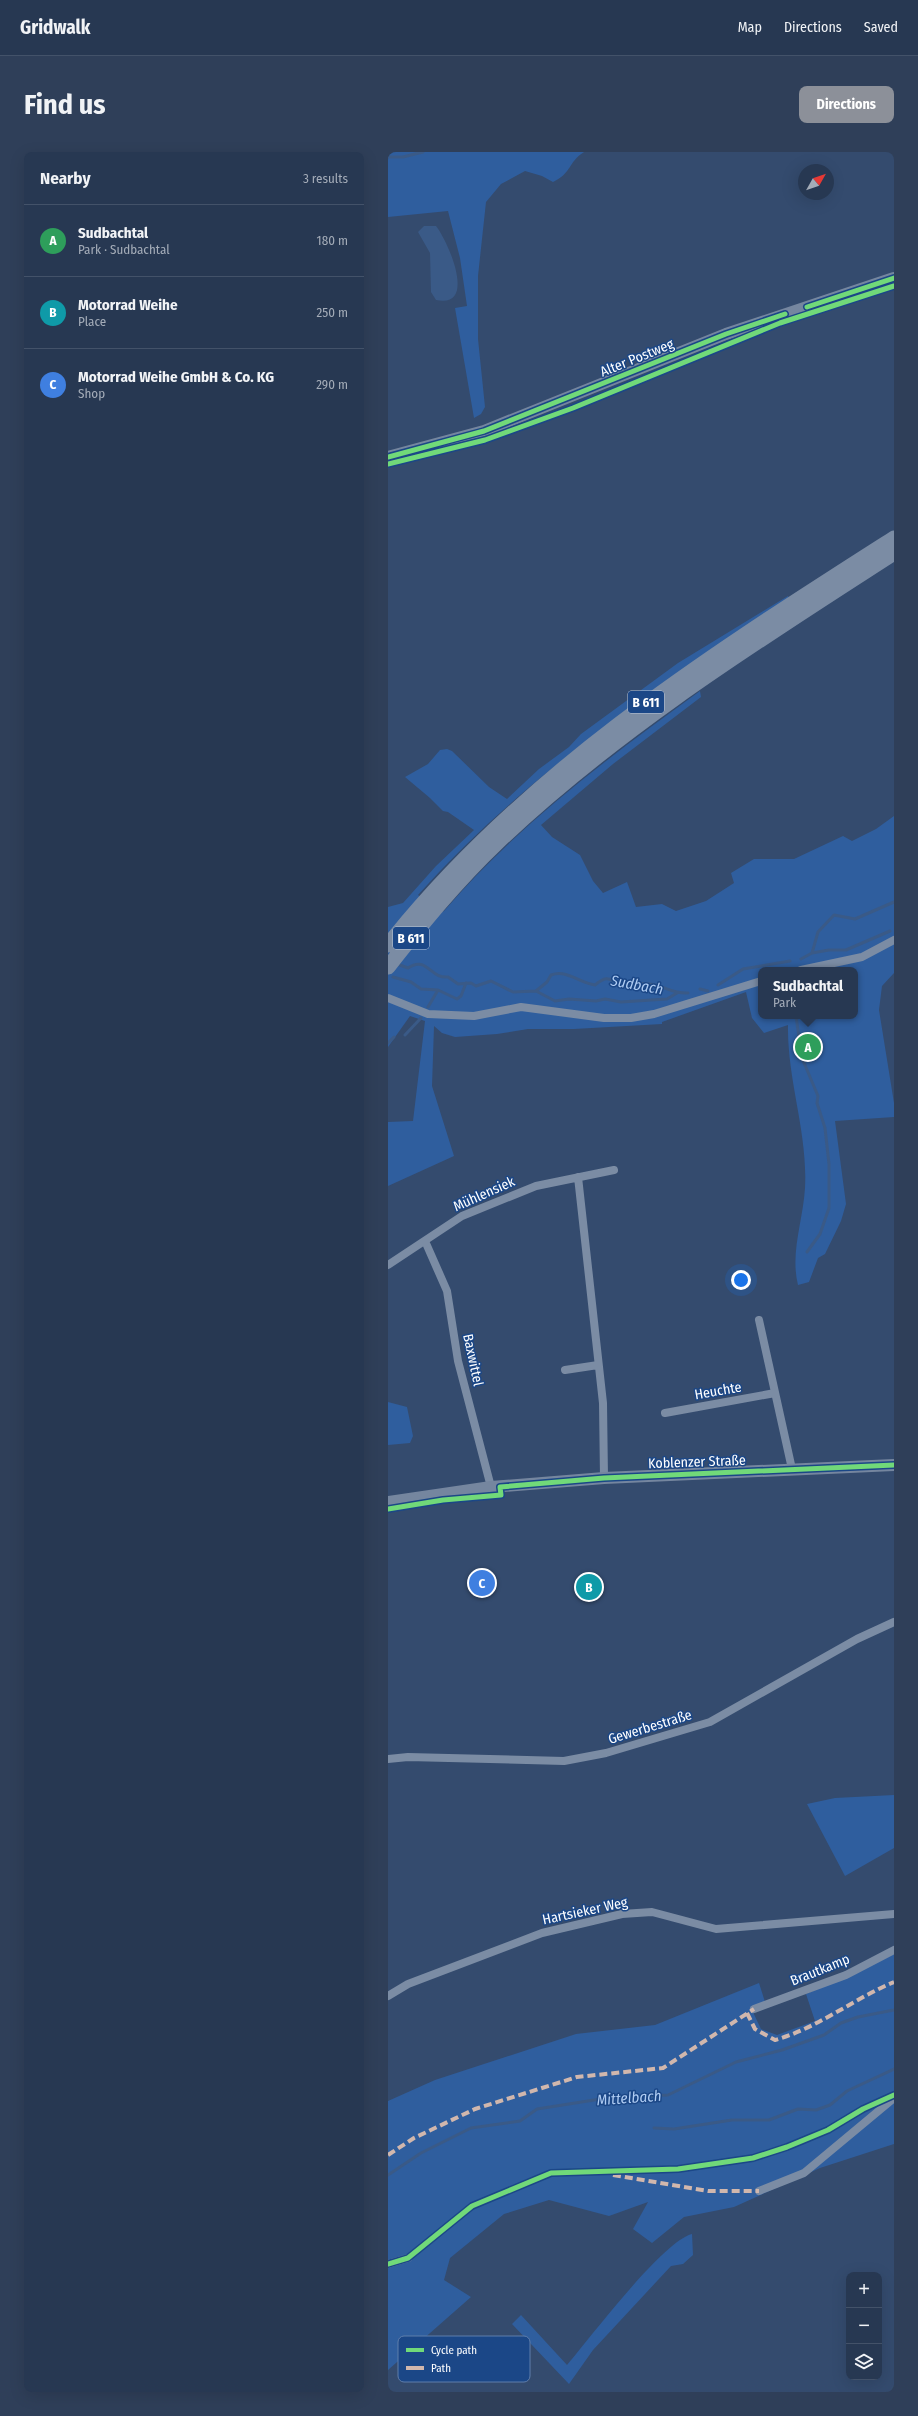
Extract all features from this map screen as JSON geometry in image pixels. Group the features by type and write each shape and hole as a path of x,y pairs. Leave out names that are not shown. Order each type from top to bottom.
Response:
{"highway":[{"name":"B 611","path":"388,967 430,905 485,837 525,800 605,734 717,653 894,538"},
{"name":"B 611","path":"388,945 523,819 636,726 726,662 894,553"}],"street":[{"name":"Alter Postweg","path":"388,457 484,431 726,334 894,278"},
{"path":"815,967 862,957 894,940"},
{"path":"389,998 428,1014 474,1016 520,1007 604,1018 631,1018 654,1014 758,982"},
{"name":"Mühlensiek","path":"388,1265 462,1216 536,1186 614,1170"},
{"path":"578,1177 603,1403 604,1478"},
{"name":"Baxwittel","path":"425,1241 448,1292 458,1361 491,1487"},
{"path":"759,1320 792,1469"},
{"path":"565,1370 598,1365"},
{"name":"Heuchte","path":"665,1413 775,1393"},
{"name":"Koblenzer Straße","path":"388,1502 491,1487 604,1478 894,1465"},
{"name":"Gewerbestraße","path":"388,1759 408,1757 564,1761 606,1753 710,1722 857,1639 894,1622"},
{"name":"Hartsieker Weg","path":"388,1996 408,1984 542,1934 622,1914 652,1912 716,1929 894,1914"},
{"name":"Brautkamp","path":"754,2009 846,1974 894,1950"},
{"path":"759,2190 804,2173 894,2098"},
{"path":"388,2264 408,2258"}],"shaded area":[{"path":"388,152 584,152 559,179 553,182 542,176 525,171 501,184 486,202 478,276 478,339 485,407 481,414 474,418 455,308 467,306 460,258 448,211 388,217"},
{"path":"424,226 436,226 447,245 452,258 458,284 455,294 449,300 436,300 431,292 430,253 418,232"},
{"path":"788,596 789,598 690,666 594,735 548,772 459,851 418,895 442,912 444,911 502,850 534,821 632,741 700,691 701,697 613,764 541,825 552,837 580,855 593,881 603,893 627,882 636,907 662,904 676,911 706,901 734,883 731,873 754,859 794,859 843,836 852,841 876,829 894,816 894,973 882,986 879,1010 894,1103 894,1117 835,1121 846,1204 841,1221 825,1254 818,1258 809,1282 798,1285 795,1261 804,1200 805,1167 801,1127 791,1066 788,1025 764,1033 752,1018 746,992 662,1022 662,1024 574,1029 528,1029 497,1034 455,1037 442,1033 434,1026 432,1086 454,1156 388,1186 388,1122 413,1121 425,1021 410,1016 388,1047 388,907 403,903 436,866 474,830 448,812 443,811 405,777 428,764 440,750 447,749 452,751 489,787 507,799 539,769 569,747 581,734 678,663"},
{"path":"388,1402 407,1407 413,1436 410,1443 388,1445"},
{"path":"894,1795 894,1848 845,1876 807,1804 835,1798"},
{"path":"894,1954 894,2144 820,2168 734,2207 684,2217 652,2243 633,2229 648,2202 609,2216 549,2200 504,2214 450,2258 444,2280 471,2297 427,2336 398,2336 398,2361 388,2370 388,2101 435,2080 576,2034 655,2025 759,1983 765,2002 751,2008 761,2029 777,2035 815,2021 806,1994"},
{"path":"692,2234 693,2255 683,2264 671,2266 593,2350 569,2384 530,2343 530,2336 523,2336 512,2324 521,2315 567,2365 627,2292 663,2254 679,2241"}],"waterway":[{"path":"388,157 403,157 423,152"},
{"name":"Sudbach","path":"812,953 818,932 834,915 855,919 894,902"},
{"name":"Sudbach","path":"801,959 812,953 829,950 846,950 890,931"},
{"name":"Sudbach","path":"718,985 743,969 790,961"},
{"name":"Sudbach","path":"397,964 408,968 420,964 437,975 448,977 458,984 471,983 476,986 491,981 513,992 536,991 555,1001 569,999 596,1001 605,999 621,1002 667,999 677,993"},
{"name":"Sudbach","path":"536,991 547,982 551,975 562,974 595,985 604,979 610,979 623,984 651,984 675,992 688,993"},
{"name":"Sudbach","path":"393,977 411,982 421,989 438,990 457,999 461,996 466,983"},
{"name":"Sudbach","path":"700,989 708,991"},
{"path":"428,1007 438,990"},
{"path":"405,1035 421,1018"},
{"path":"796,1019 802,1058 818,1096 817,1103 825,1128 829,1164 829,1208 820,1234 807,1252"},
{"path":"388,1043 394,1037"},
{"name":"Mittelbach","path":"388,2175 421,2153 471,2128 520,2121 537,2109 607,2098 668,2095 736,2062 782,2050 824,2035 841,2023 858,2017 894,2010"},
{"path":"654,2128 674,2129 732,2120 769,2120 798,2109 816,2110 830,2105 847,2091 894,2069"}],"marked path":[{"path":"747,2013 755,2029 775,2040 791,2035 821,2021 894,1982"},
{"path":"388,2155 414,2138 475,2109 577,2077 663,2068 754,2009"},
{"path":"613,2175 708,2191 759,2191"}],"cycle path":[{"path":"807,307 894,278"},
{"path":"388,464 485,440 573,408 780,323 894,286"},
{"path":"388,457 484,431 726,334 785,314"},
{"path":"388,1509 443,1500 501,1495 500,1487 604,1478 894,1465"},
{"path":"388,2264 408,2258 472,2206 551,2173 678,2169 753,2158 787,2147 828,2130 863,2109 894,2095"}],"place":[{"name":"Sudbachtal","path":"808,1047"},
{"name":"Motorrad Weihe GmbH & Co. KG","path":"482,1583"},
{"name":"Motorrad Weihe","path":"589,1587"}]}
